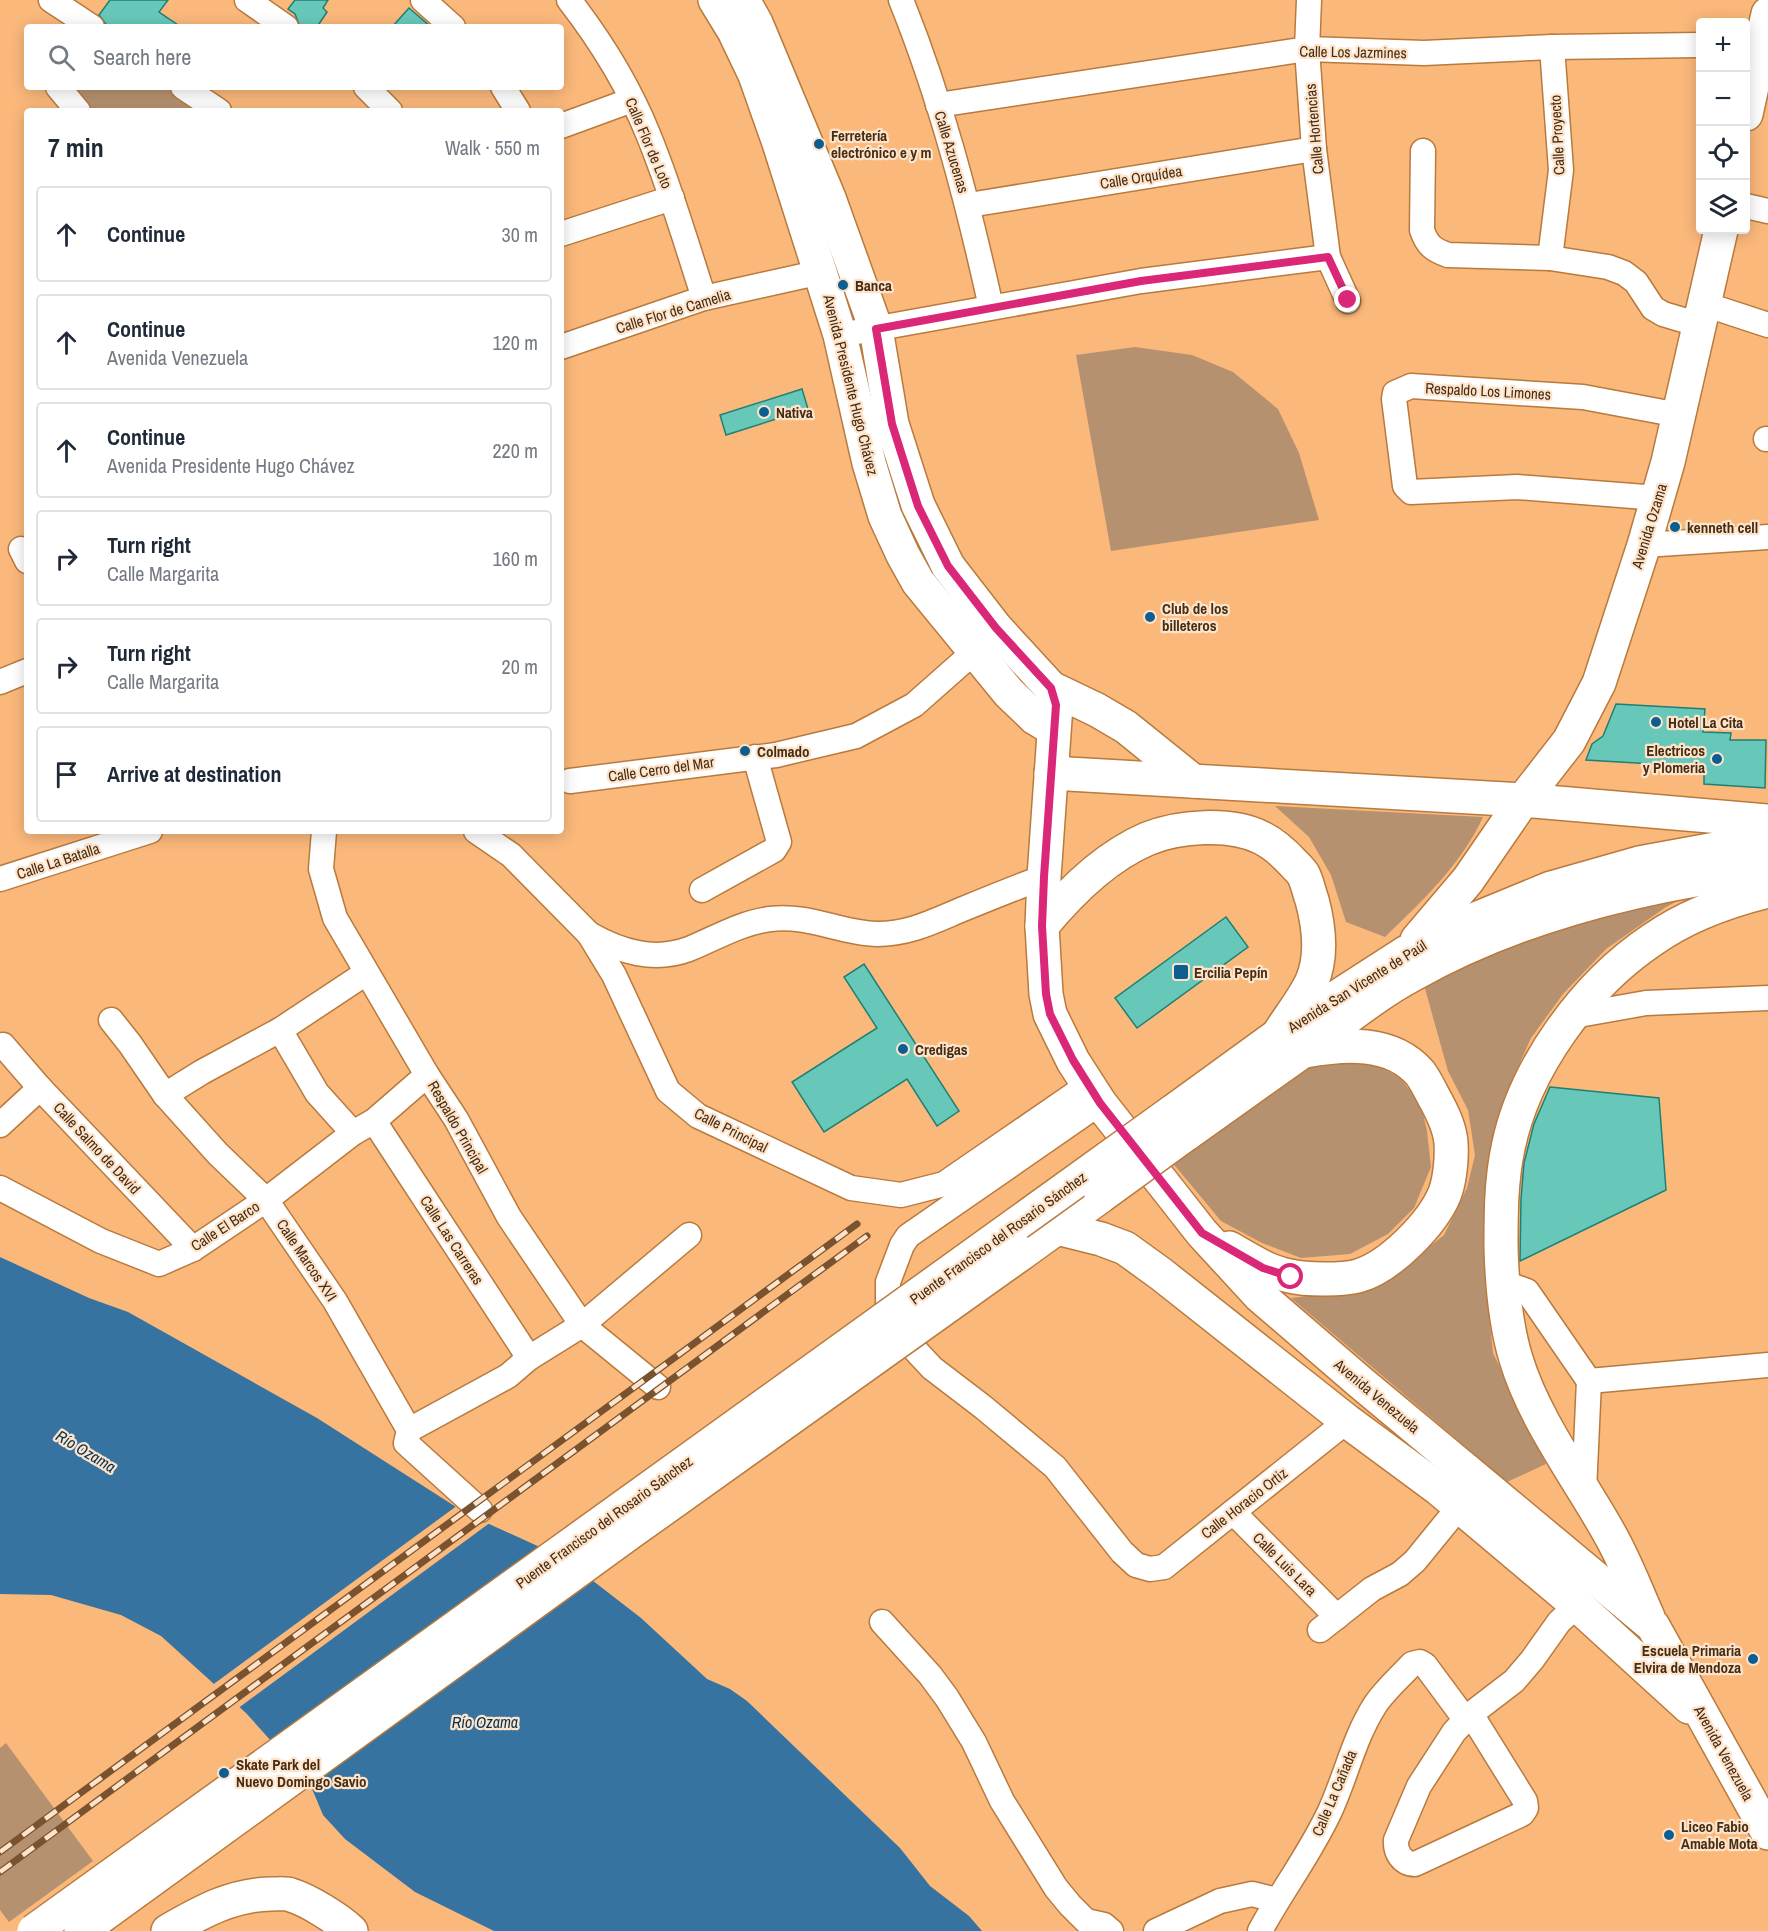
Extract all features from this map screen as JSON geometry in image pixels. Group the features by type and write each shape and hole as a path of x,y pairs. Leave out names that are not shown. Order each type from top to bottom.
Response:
{"main road":[{"name":"Avenida Presidente Hugo Chávez","path":"715,0 755,75 821,272 840,335 869,463 885,516 918,582 1009,693 1035,717 1053,729"},
{"name":"Avenida Presidente Hugo Chávez","path":"743,0 756,22 829,198 876,329 892,424 918,506 948,566 996,628 1051,688"},
{"path":"1750,87 1758,34"},
{"name":"Avenida Ozama","path":"1405,953 1448,906 1569,741 1599,683 1658,498 1720,234"},
{"path":"1042,926 1056,705 1051,688"},
{"path":"1051,688 1126,727 1193,781"},
{"path":"1051,773 1523,801 1768,821"},
{"path":"1042,926 1059,906 1096,872 1120,854 1146,839 1177,830 1208,828 1237,830 1262,838 1285,854 1303,874 1317,922 1319,952 1312,981 1290,1043 1378,1049 1401,1057 1420,1073 1444,1117 1451,1143 1450,1169 1444,1193 1420,1229 1402,1250 1381,1265 1358,1276 1322,1279 1291,1277 1263,1268 1202,1233"},
{"name":"Avenida San Vicente de Paúl","path":"1178,1124 1290,1043 1405,953 1466,923 1551,888 1639,863 1768,842"},
{"name":"Avenida San Vicente de Paúl","path":"1290,1043 1359,1009 1412,975 1493,938 1556,913 1627,893 1715,876 1768,869"},
{"path":"1653,1626 1610,1533 1553,1438 1527,1387 1516,1359 1502,1282 1500,1199 1508,1146 1523,1099 1547,1051 1578,1008 1612,972 1652,940 1699,914 1743,897 1768,891"},
{"name":"Avenida Venezuela","path":"1042,926 1045,986 1050,1014 1073,1060 1094,1094 1202,1233 1260,1296 1653,1626 1768,1833"},
{"name":"Puente Francisco del Rosario Sánchez","path":"81,1931 631,1532 1101,1196 1178,1124"},
{"name":"Puente Francisco del Rosario Sánchez","path":"34,1931 1178,1124"},
{"path":"1056,1228 1101,1239 1125,1248 1347,1421 1439,1489 1577,1605 1707,1723"},
{"path":"168,1931 203,1911 230,1900 258,1894 290,1894 337,1919 351,1931"}],"street":[{"path":"51,0 87,24"},
{"path":"247,0 282,24"},
{"path":"423,0 450,24"},
{"name":"Calle Flor de Loto","path":"569,0 593,33 648,132 704,298"},
{"name":"Calle Hortencias","path":"1309,0 1307,49 1314,149 1328,257 1348,300"},
{"name":"Calle Azucenas","path":"910,2 938,105 969,205 992,307"},
{"name":"Calle Los Jazmines","path":"938,105 1307,49 1424,53 1552,47 1696,45"},
{"name":"Calle Proyecto","path":"1550,258 1561,170 1552,47"},
{"path":"60,90 76,108"},
{"path":"188,90 214,108"},
{"path":"369,90 387,108"},
{"path":"505,90 516,108"},
{"path":"564,125 632,100"},
{"name":"Calle Orquídea","path":"969,205 1314,149"},
{"path":"1423,151 1422,230 1426,242 1434,250 1448,255 1550,258 1608,267 1624,273 1636,282 1653,308 1663,314 1702,314 1768,325"},
{"path":"564,233 672,198"},
{"path":"1750,207 1768,211"},
{"path":"840,335 1141,281 1328,257"},
{"name":"Calle Flor de Camelia","path":"564,346 704,298 821,272"},
{"name":"Respaldo Los Limones","path":"1658,498 1517,487 1411,492 1405,486 1395,393 1411,386 1583,397 1679,415"},
{"path":"1644,545 1768,537"},
{"name":"Calle Cerro del Mar","path":"570,781 776,755 856,736 914,705 974,652"},
{"path":"0,682 24,672"},
{"path":"702,890 774,850 779,842 755,757"},
{"name":"Calle La Batalla","path":"0,879 141,834"},
{"name":"Respaldo Principal","path":"324,834 321,869 335,918 427,1075 456,1119 509,1216 582,1325 658,1387"},
{"name":"Calle Principal","path":"480,834 511,855 589,934 614,975 668,1091 698,1116 851,1188 901,1195 944,1185 1094,1094"},
{"path":"589,934 623,951 657,955 689,948 734,928 774,918 814,920 870,933 900,932 929,925 1044,877"},
{"path":"165,1095 202,1072 280,1030 366,973"},
{"path":"1573,1016 1646,1003 1768,998"},
{"name":"Calle Marcos XVI","path":"111,1020 165,1095 218,1154 266,1200 335,1301 409,1430 406,1443 480,1510"},
{"path":"280,1030 317,1093 353,1133"},
{"name":"Calle Salmo de David","path":"3,1046 193,1249"},
{"name":"Calle El Barco","path":"0,1188 101,1241 159,1264 193,1249 266,1200 353,1133 374,1121 427,1075"},
{"path":"0,1125 40,1088"},
{"name":"Calle Horacio Ortiz","path":"1094,1094 908,1236 888,1282 888,1305 905,1339 932,1368 1055,1467 1122,1552 1136,1565 1150,1569 1164,1567 1347,1421"},
{"name":"Calle Las Carreras","path":"374,1121 529,1358"},
{"path":"409,1430 508,1376 529,1358 582,1325 689,1235"},
{"path":"1502,1282 1527,1291 1589,1381 1584,1491"},
{"path":"1589,1381 1768,1365"},
{"name":"Calle Luis Lara","path":"1233,1512 1328,1623 1372,1589 1400,1574 1415,1562 1459,1507"},
{"path":"1468,1717 1525,1801 1526,1808 1522,1814 1415,1864 1402,1861 1395,1847 1396,1840 1419,1786 1454,1732 1468,1717 1514,1681 1532,1660 1558,1622 1577,1605"},
{"path":"882,1622 930,1675 947,1698 974,1742 1002,1801 1056,1888 1086,1921 1104,1925 1111,1931"},
{"name":"Calle La Cañada","path":"1260,1931 1276,1900 1295,1875 1330,1811 1359,1735 1376,1703 1412,1664 1425,1665 1468,1717"},
{"path":"1156,1931 1220,1901 1252,1894 1276,1900"}],"shaded area":[{"path":"64,90 180,90 207,108 80,108"},
{"path":"1135,347 1192,355 1233,372 1278,409 1299,453 1319,520 1111,551 1076,355"},
{"path":"1275,806 1483,817 1464,851 1440,881 1385,937 1346,922 1331,875 1309,837"},
{"path":"1683,898 1666,907 1606,949 1563,994 1531,1038 1505,1096 1496,1137 1484,1263 1493,1353 1546,1464 1507,1482 1291,1298 1340,1292 1408,1264 1444,1235 1467,1188 1475,1155 1468,1110 1448,1071 1424,985 1506,944 1562,924"},
{"path":"1346,1059 1378,1066 1400,1078 1421,1104 1431,1167 1414,1208 1388,1234 1350,1254 1301,1258 1262,1243 1221,1221 1171,1161 1302,1067"},
{"path":"6,1743 93,1861 9,1922 0,1910 0,1748"}],"water":[{"name":"Río Ozama","path":"0,1257 89,1298 128,1312 317,1418 467,1514 542,1548 579,1570 641,1618 707,1679 730,1689 747,1701 900,1848 930,1886 969,1916 982,1931 494,1931 415,1892 345,1839 323,1815 310,1784 246,1713 161,1636 121,1615 51,1595 0,1594"}],"pier":[{"path":"458,1505 491,1522 237,1709 211,1686"}],"building":[{"path":"110,0 168,0 159,12 177,24 106,24 99,15"},
{"path":"295,0 328,0 323,8 327,12 319,24 299,24 295,14 288,9"},
{"path":"409,8 428,24 395,24"},
{"name":"Nativa","path":"802,389 808,409 726,435 720,415"},
{"name":"Hotel La Cita","path":"1616,704 1705,709 1703,732 1731,733 1730,740 1766,740 1765,788 1704,784 1704,767 1586,760 1592,744 1603,736"},
{"name":"Ercilia Pepín","path":"1226,917 1248,947 1137,1028 1115,998"},
{"path":"864,964 959,1111 937,1126 907,1079 824,1132 792,1082 877,1028 844,977"},
{"path":"1550,1087 1659,1098 1666,1190 1520,1261 1524,1163 1534,1124"}],"railway":[{"path":"0,1852 857,1224"},
{"path":"0,1872 867,1236"}],"place":[{"name":"Ferretería electrónico e y m","path":"819,144"},
{"name":"Banca","path":"843,285"},
{"name":"Nativa","path":"764,412"},
{"name":"kenneth cell","path":"1675,527"},
{"name":"Club de los billeteros","path":"1150,617"},
{"name":"Hotel La Cita","path":"1656,722"},
{"name":"Colmado","path":"745,751"},
{"name":"Electricos y Plomeria","path":"1717,759"},
{"name":"Ercilia Pepín","path":"1181,972"},
{"name":"Credigas","path":"903,1049"},
{"name":"Escuela Primaria Elvira de Mendoza","path":"1753,1659"},
{"name":"Skate Park del Nuevo Domingo Savio","path":"224,1773"},
{"name":"Liceo Fabio Amable Mota","path":"1669,1835"}],"route":[{"path":"1291,1277 1263,1268 1202,1233 1100,1103 1073,1060 1050,1014 1046,994 1042,926 1056,705 1051,688 996,628 948,566 918,506 892,424 876,329 1141,281 1328,257 1348,300"}]}
